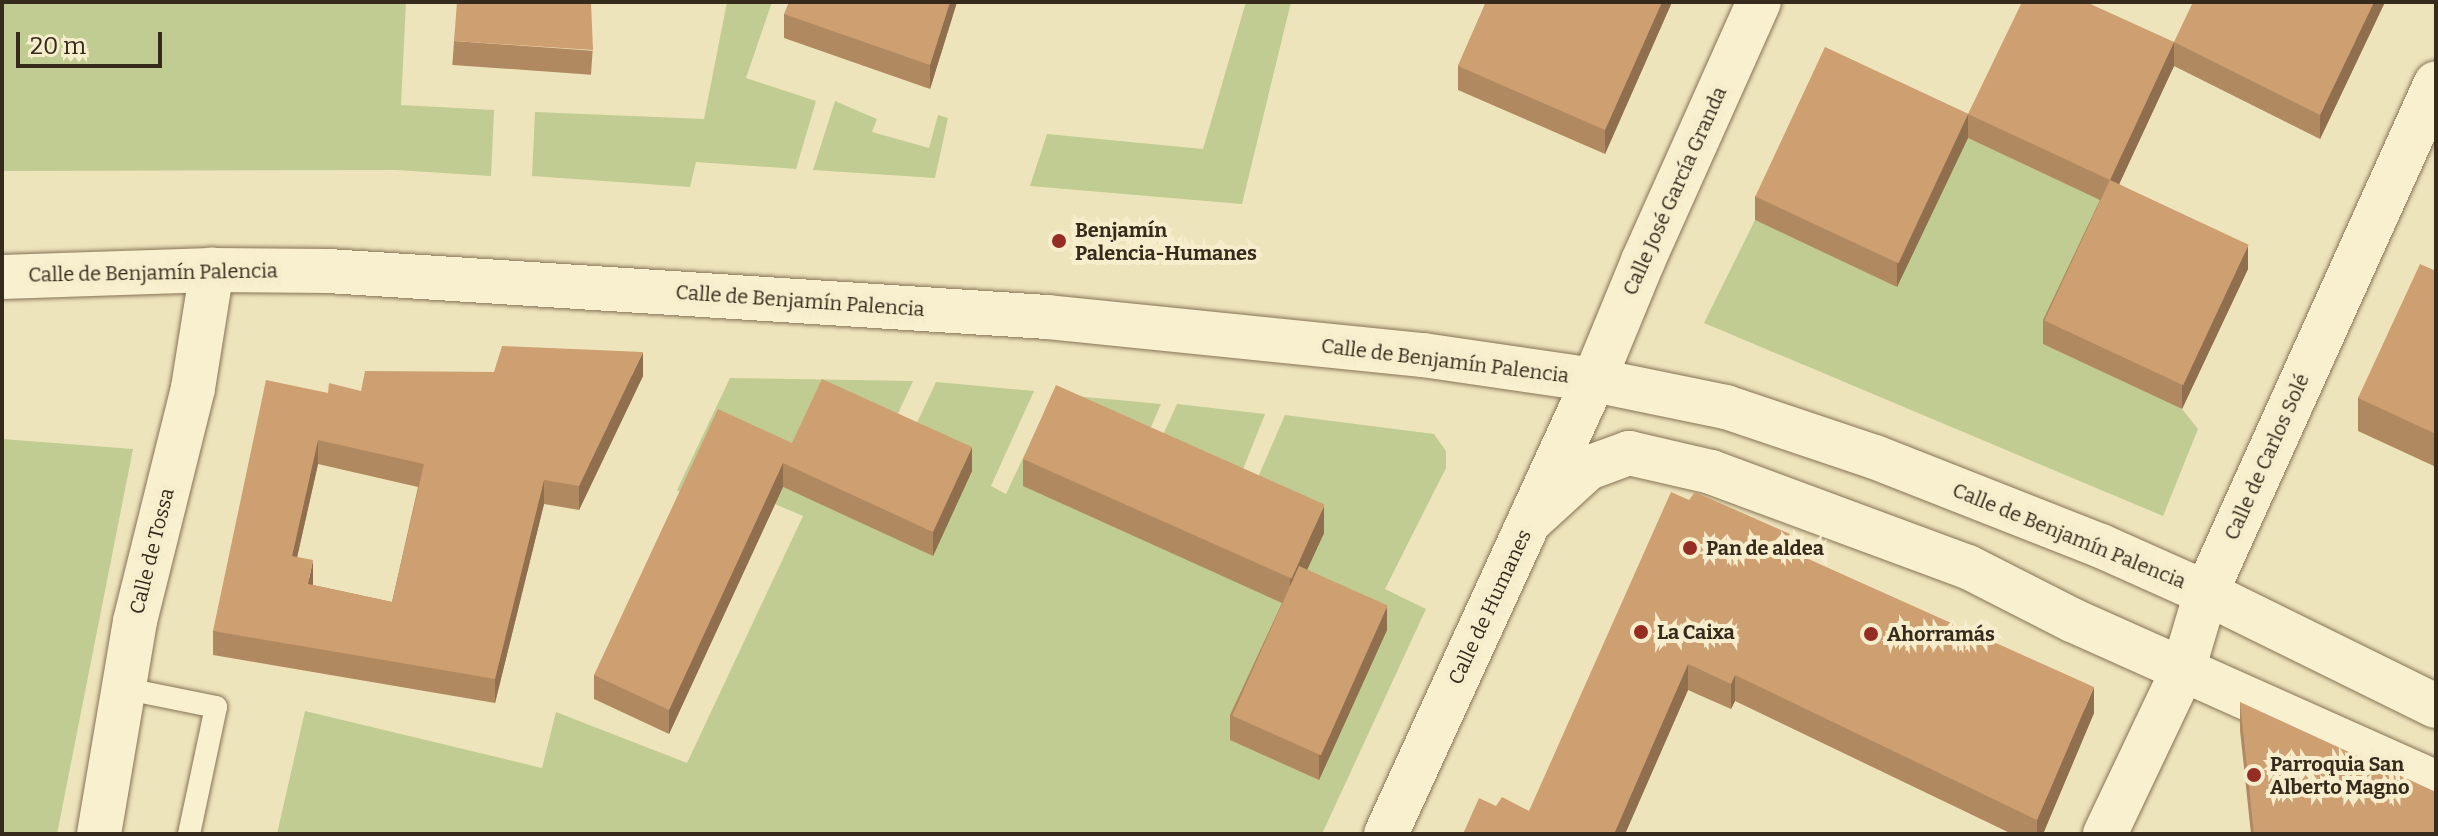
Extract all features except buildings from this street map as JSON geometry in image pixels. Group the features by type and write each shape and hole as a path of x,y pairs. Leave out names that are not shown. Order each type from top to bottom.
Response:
{"street":[{"name":"Calle José García Granda","path":"1594,380 1643,261 1759,2"},
{"name":"Calle de Carlos Solé","path":"2105,834 2183,670 2206,593 2436,83"},
{"name":"Calle de Benjamín Palencia","path":"2,277 212,270 328,271 1048,317 1423,355 1594,380 1726,407 1875,457 2101,546 2206,593 2436,706"},
{"name":"Calle de Tossa","path":"99,834 135,621 193,388 212,270"},
{"name":"Calle de Benjamín Palencia","path":"1594,380 1603,426 1629,453"},
{"name":"Calle de Humanes","path":"1386,834 1594,380"},
{"path":"1529,522 1588,468 1629,453 1711,472 1968,567 2072,620 2436,783"}],"lane":[{"path":"122,688 216,707 189,834"}],"green space":[{"path":"2,2 406,2 401,105 494,110 491,176 396,170 2,171"},
{"path":"727,2 772,2 746,78 816,101 796,169 696,162 690,187 532,176 535,112 704,119"},
{"path":"1246,2 1291,2 1242,204 1030,186 1047,134 1203,149"},
{"path":"835,101 877,119 872,132 929,148 938,115 948,118 935,178 813,170"},
{"path":"1968,138 2110,204 2044,344 2182,409 2198,429 2163,516 1704,323 1755,220 1897,286"},
{"path":"730,378 913,381 889,433 792,467 689,496 677,490"},
{"path":"936,382 1034,391 991,486 1006,494 1053,394 1161,404 1141,450 1298,590 1249,498 1285,415 1434,434 1446,451 1446,468 1385,589 1426,609 1322,834 277,834 305,711 542,768 556,712 687,763 803,516 775,504 783,487 933,555 908,442"},
{"path":"1177,404 1265,414 1234,492 1154,455"},
{"path":"2,439 133,449 57,834 2,834"}],"place":[{"name":"Benjamín Palencia-Humanes","path":"1059,241"},
{"name":"Pan de aldea","path":"1690,548"},
{"name":"La Caixa","path":"1641,632"},
{"name":"Ahorramás","path":"1871,634"},
{"name":"Parroquia San Alberto Magno","path":"2254,775"}]}
